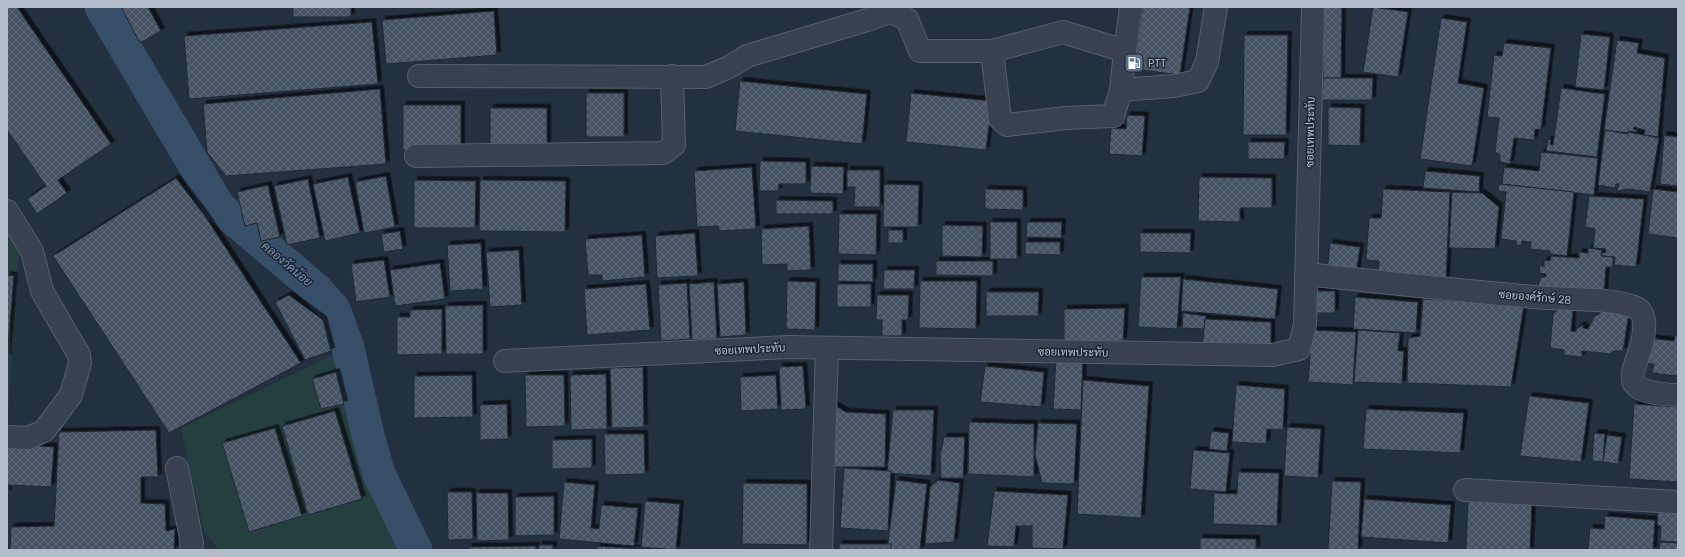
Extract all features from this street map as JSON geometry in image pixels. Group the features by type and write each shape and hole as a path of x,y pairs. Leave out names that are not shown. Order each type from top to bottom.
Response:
{"street":[{"path":"992,51 1000,120 1007,125 1066,118 1113,116 1121,90 1131,7"},
{"path":"1121,90 1174,86 1198,81 1207,62 1216,7"},
{"name":"ซอยเทพประทับ","path":"505,361 788,347 1273,355 1299,349 1305,325 1313,7"},
{"path":"419,76 706,77 729,67 747,56 890,12 907,19 920,51 992,51 1062,32 1125,50"},
{"path":"416,156 664,153 674,145 672,76"},
{"path":"7,211 32,251 42,291 79,355 80,363 71,395 44,431 28,438 7,437"},
{"name":"ซอยองค์รักษ์ 28","path":"1306,274 1535,297 1619,303 1636,308 1644,318 1645,333 1642,347 1636,359 1632,375 1634,382 1638,387 1648,392 1678,394"},
{"path":"821,550 828,348"},
{"path":"177,468 192,543 191,550"},
{"path":"1465,490 1678,502"}],"green space":[{"path":"7,235 19,252 7,426"},
{"path":"335,354 365,475 399,550 219,550 204,532 181,428"}],"building":[{"path":"7,7 17,7 111,144 58,180 67,193 37,214 27,199 46,186 7,130"},
{"path":"121,7 148,7 161,31 140,43"},
{"path":"293,7 351,7 351,17 293,17"},
{"path":"1143,7 1190,7 1180,75 1134,69"},
{"path":"1324,7 1342,7 1341,78 1323,78"},
{"path":"1373,7 1408,12 1398,77 1363,72"},
{"path":"494,11 497,55 386,64 382,20"},
{"path":"1441,18 1467,22 1458,83 1484,88 1472,166 1420,159"},
{"path":"372,22 378,84 189,99 184,36"},
{"path":"1581,34 1610,37 1604,90 1575,87"},
{"path":"1244,35 1288,35 1286,135 1243,135"},
{"path":"1617,40 1639,43 1637,53 1665,58 1658,137 1644,135 1645,130 1634,127 1633,129 1638,131 1637,132 1628,131 1628,133 1604,130"},
{"path":"1504,43 1551,48 1541,130 1535,129 1534,140 1514,138 1510,164 1500,162 1499,168 1500,155 1495,152 1499,118 1487,117 1494,55 1502,56"},
{"path":"1323,78 1373,78 1372,100 1322,100"},
{"path":"740,81 867,94 862,144 735,131"},
{"path":"1561,88 1605,94 1597,157 1546,151 1548,139 1551,140 1550,144 1553,145"},
{"path":"380,89 386,164 226,176 207,152 203,104"},
{"path":"586,93 624,93 624,137 586,137"},
{"path":"911,93 992,101 986,150 906,142"},
{"path":"403,105 461,105 461,150 403,150"},
{"path":"1328,107 1361,108 1360,146 1328,145"},
{"path":"490,108 547,108 547,150 490,150"},
{"path":"1127,115 1145,116 1142,156 1109,154 1111,128 1126,129"},
{"path":"1605,130 1628,134 1628,132 1659,138 1650,192 1628,189 1617,191 1619,184 1616,184 1615,188 1598,185"},
{"path":"1664,135 1678,137 1678,186 1660,184"},
{"path":"1248,142 1285,142 1284,159 1248,159"},
{"path":"1541,152 1598,158 1594,195 1502,184 1504,167 1539,171"},
{"path":"760,161 806,162 806,184 779,184 778,191 759,191"},
{"path":"811,166 844,167 843,194 810,193"},
{"path":"752,167 756,229 719,231 718,226 697,227 694,171"},
{"path":"847,170 880,170 880,207 854,207 855,187 847,187"},
{"path":"1425,171 1480,176 1479,192 1423,188"},
{"path":"386,176 395,227 364,233 355,182"},
{"path":"348,177 360,233 325,241 313,184"},
{"path":"1199,177 1272,178 1272,208 1240,208 1240,222 1198,221"},
{"path":"176,178 205,216 301,363 169,433 53,256"},
{"path":"308,179 320,238 287,245 274,186"},
{"path":"414,180 476,181 475,228 414,228"},
{"path":"480,180 566,181 565,232 479,231"},
{"path":"884,184 919,185 918,227 883,227"},
{"path":"1499,184 1574,192 1567,256 1550,254 1550,251 1530,249 1531,242 1522,241 1521,246 1517,245 1516,241 1501,239 1506,192 1498,191"},
{"path":"268,185 280,237 261,241 257,223 245,226 237,192"},
{"path":"985,189 1023,190 1023,210 985,209"},
{"path":"1383,189 1450,192 1446,280 1378,276 1379,261 1366,260 1369,218 1381,218"},
{"path":"1653,189 1678,192 1678,238 1648,234"},
{"path":"1452,192 1482,193 1499,207 1495,249 1449,248"},
{"path":"1589,196 1644,199 1636,267 1614,265 1615,257 1602,256 1602,252 1605,253 1606,249 1593,248 1595,229 1585,227"},
{"path":"776,200 833,201 833,214 776,214"},
{"path":"839,214 877,214 876,255 838,254"},
{"path":"990,222 1017,222 1017,259 990,259"},
{"path":"1027,222 1062,222 1061,238 1026,237"},
{"path":"942,225 983,226 982,257 942,256"},
{"path":"809,226 811,270 787,271 787,264 762,265 761,229"},
{"path":"888,230 903,230 903,243 888,243"},
{"path":"400,231 403,249 384,252 381,234"},
{"path":"695,233 698,276 657,278 655,236"},
{"path":"1140,233 1191,233 1190,253 1140,252"},
{"path":"642,235 645,277 602,281 602,275 588,275 585,239"},
{"path":"1025,242 1060,242 1060,255 1025,254"},
{"path":"481,243 483,289 450,291 447,245"},
{"path":"1330,243 1360,247 1356,275 1327,272"},
{"path":"1588,248 1602,250 1601,256 1613,257 1613,267 1606,267 1604,294 1537,289 1541,277 1546,277 1546,274 1539,273 1540,266 1544,266 1544,260 1550,261 1551,256 1579,258 1579,252 1588,253"},
{"path":"519,250 522,305 490,307 486,252"},
{"path":"384,260 390,297 356,302 351,264"},
{"path":"936,261 993,261 993,276 936,275"},
{"path":"440,263 445,299 395,306 390,270"},
{"path":"838,264 873,264 873,282 838,281"},
{"path":"884,270 915,270 914,289 883,289"},
{"path":"7,275 14,276 7,358"},
{"path":"1141,277 1181,277 1177,329 1138,327"},
{"path":"1183,279 1278,289 1275,319 1181,311"},
{"path":"787,281 816,282 815,330 786,329"},
{"path":"920,281 977,281 976,329 919,328"},
{"path":"714,282 717,339 692,340 689,284"},
{"path":"744,282 746,335 720,337 717,284"},
{"path":"687,283 690,339 661,341 658,285"},
{"path":"646,284 650,330 587,335 584,289"},
{"path":"837,284 871,284 871,307 837,307"},
{"path":"1314,291 1335,291 1335,313 1313,313"},
{"path":"986,292 1039,292 1038,316 986,316"},
{"path":"289,295 323,320 331,351 305,360 275,302"},
{"path":"877,295 909,295 908,320 902,320 902,336 882,336 882,320 876,320"},
{"path":"1355,297 1418,302 1416,333 1353,329"},
{"path":"1423,299 1524,305 1511,387 1407,383 1408,338 1420,336"},
{"path":"483,305 483,354 446,354 445,306"},
{"path":"1125,308 1123,341 1064,342 1064,309"},
{"path":"1559,308 1573,309 1571,331 1575,332 1577,328 1583,325 1583,328 1588,329 1594,317 1601,312 1583,310 1629,313 1623,351 1613,351 1611,354 1582,351 1582,357 1564,355 1564,350 1550,348 1553,314"},
{"path":"442,309 442,354 397,355 397,317 410,317 410,310"},
{"path":"1183,313 1206,316 1204,329 1182,328"},
{"path":"1205,319 1271,322 1271,352 1202,350"},
{"path":"1312,330 1356,332 1353,385 1308,382"},
{"path":"1358,330 1400,333 1398,351 1404,351 1402,384 1354,382"},
{"path":"1675,335 1678,335 1678,376 1652,373 1654,364 1646,363 1649,338 1674,341"},
{"path":"1056,358 1083,358 1081,410 1053,409"},
{"path":"803,366 806,409 781,410 779,367"},
{"path":"985,366 1044,372 1041,407 980,402"},
{"path":"643,367 644,427 612,428 610,368"},
{"path":"336,372 344,404 321,409 312,379"},
{"path":"606,374 607,429 571,430 570,375"},
{"path":"472,375 473,417 414,418 414,376"},
{"path":"525,375 564,375 565,426 526,427"},
{"path":"776,375 778,409 741,411 740,377"},
{"path":"1083,380 1149,386 1141,518 1077,514"},
{"path":"1236,385 1285,389 1283,430 1267,429 1266,444 1232,442"},
{"path":"1529,396 1589,403 1581,462 1520,456"},
{"path":"826,400 846,412 886,414 885,467 826,467"},
{"path":"507,404 508,439 480,440 480,405"},
{"path":"1634,404 1678,407 1678,482 1629,479"},
{"path":"1366,409 1464,413 1460,453 1363,449"},
{"path":"893,410 934,410 931,476 887,473"},
{"path":"335,411 362,499 308,515 282,426"},
{"path":"969,422 1034,424 1034,477 968,474"},
{"path":"1038,423 1077,424 1074,484 1042,483 1035,455"},
{"path":"1287,427 1321,429 1318,478 1284,476"},
{"path":"275,428 302,516 249,532 222,443"},
{"path":"156,430 158,477 141,477 141,503 165,504 166,531 175,529 174,550 10,550 11,527 54,526 59,432"},
{"path":"1211,431 1229,433 1227,451 1209,449"},
{"path":"1594,433 1605,434 1603,462 1592,461"},
{"path":"604,434 644,434 645,474 605,475"},
{"path":"1607,435 1622,437 1618,464 1603,462"},
{"path":"944,437 965,437 963,478 941,478 940,455"},
{"path":"592,439 592,468 552,469 552,440"},
{"path":"7,444 54,447 51,487 8,485 7,494"},
{"path":"1193,450 1230,453 1226,492 1190,489"},
{"path":"844,468 891,471 888,531 840,528"},
{"path":"1238,472 1279,473 1277,526 1213,524 1214,493 1237,494"},
{"path":"896,480 927,484 920,550 887,550"},
{"path":"938,480 960,483 954,542 925,544 930,487"},
{"path":"1332,481 1361,482 1358,550 1328,550"},
{"path":"564,482 595,485 591,528 599,529 601,505 638,508 634,546 559,539"},
{"path":"743,483 807,484 807,545 742,544"},
{"path":"994,491 1068,495 1063,549 1032,548 1032,526 1016,526 1014,547 987,546"},
{"path":"447,492 472,492 473,539 448,540"},
{"path":"476,493 508,493 509,540 477,541"},
{"path":"554,496 554,535 515,536 515,497"},
{"path":"1468,498 1532,501 1530,550 1466,550"},
{"path":"1364,499 1451,505 1448,543 1361,537"},
{"path":"645,501 680,504 676,550 641,547"},
{"path":"1658,511 1678,512 1678,542 1660,541 1661,526 1657,525"},
{"path":"1605,516 1655,520 1653,550 1588,550 1590,528 1604,529"},
{"path":"1200,538 1256,539 1256,550 1200,550"},
{"path":"1660,542 1678,543 1678,550 1659,550"},
{"path":"839,544 891,544 891,550 839,550"},
{"path":"539,545 553,545 553,550 539,550"},
{"path":"536,546 536,550 469,550 469,547"},
{"path":"597,546 655,550 597,550"}],"waterway":[{"name":"คลองวัดน้อย","path":"101,7 219,207 315,288 334,309 348,348 368,435 379,474 416,550"}],"place":[{"name":"PTT","path":"1134,63"}]}
